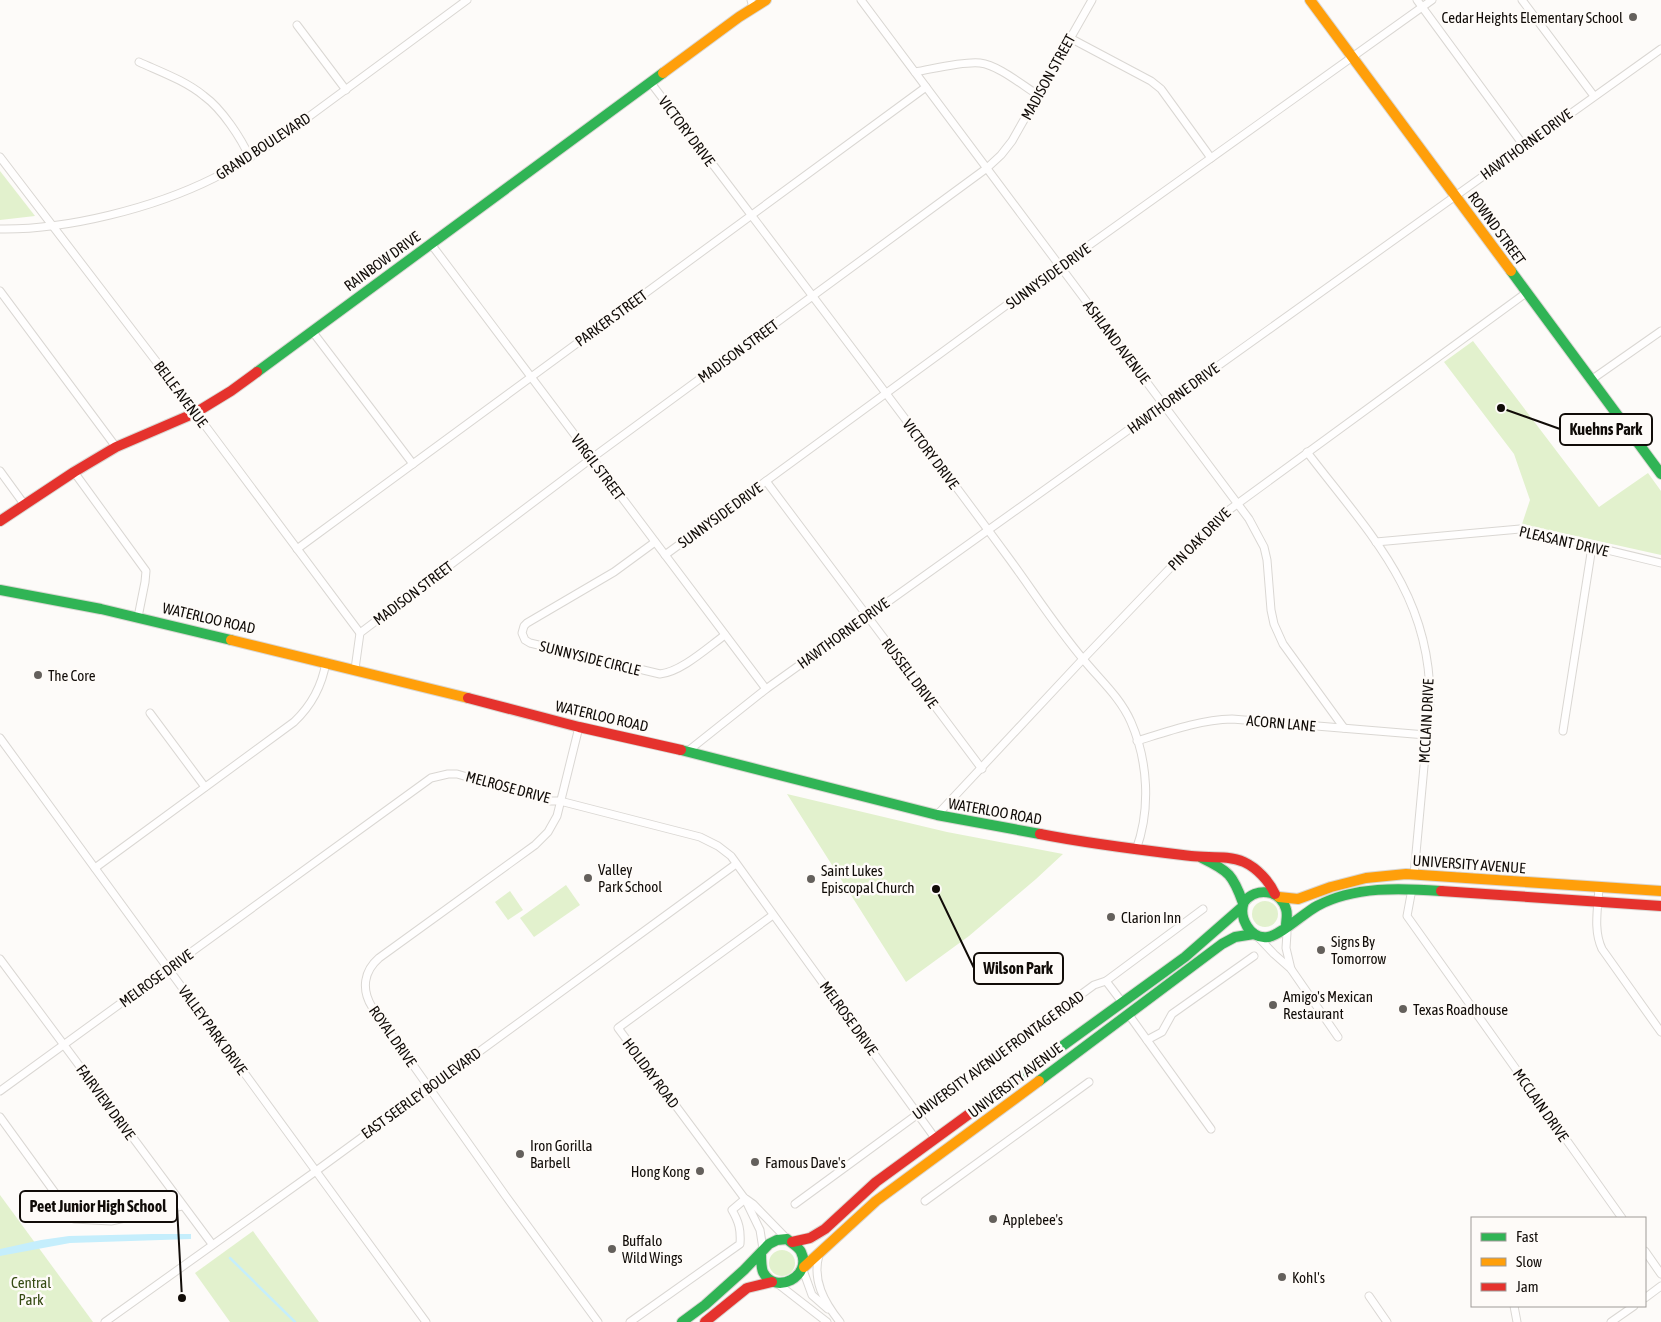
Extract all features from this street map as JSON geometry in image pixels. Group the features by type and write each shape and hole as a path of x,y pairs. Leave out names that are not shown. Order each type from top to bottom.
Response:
{"main road":[{"name":"RAINBOW DRIVE","path":"0,521 74,472 116,447 195,413 230,391 651,83 752,4 766,0"},
{"name":"ROWND STREET","path":"1310,0 1661,474"},
{"name":"WATERLOO ROAD","path":"0,590 138,617 326,662 579,727 688,751 937,815 1092,844 1199,857 1226,857 1245,862 1257,870 1277,895"},
{"name":"WATERLOO ROAD","path":"1199,857 1221,867 1230,874 1242,906"},
{"name":"UNIVERSITY AVENUE","path":"1277,895 1298,899 1331,887 1366,878 1414,874 1661,891"},
{"name":"UNIVERSITY AVENUE","path":"1285,926 1321,904 1350,895 1387,890 1412,889 1661,906"},
{"path":"1259,891 1267,891 1277,895 1287,913 1285,926 1275,935 1268,938 1256,936 1245,922 1242,906 1253,894 1259,891"},
{"name":"UNIVERSITY AVENUE","path":"790,1240 810,1238 825,1230 876,1182 1170,968 1242,906"},
{"name":"UNIVERSITY AVENUE","path":"803,1268 876,1201 1129,1015 1222,944 1235,937 1256,936"},
{"path":"1129,1015 1132,1005 1156,987 1170,968"},
{"path":"892,1190 909,1169 932,1150 936,1138"},
{"path":"682,1322 704,1305 776,1240 790,1240 802,1253 803,1268 798,1277 792,1281 747,1288 705,1322"},
{"path":"762,1251 761,1268 765,1276 775,1283"}],"street":[{"name":"GRAND BOULEVARD","path":"0,229 53,225 116,213 168,197 213,178 250,158 280,138 467,0"},
{"name":"ASHLAND AVENUE","path":"861,0 1249,518 1264,547 1270,577 1271,610 1279,636 1344,728"},
{"name":"MADISON STREET","path":"355,669 360,632 592,458 987,168 1007,149 1092,0"},
{"path":"1417,0 1524,146"},
{"name":"SUNNYSIDE DRIVE","path":"665,555 1060,266 1432,0"},
{"path":"1522,0 1594,96"},
{"path":"297,25 346,90"},
{"path":"1070,38 1161,89 1210,158"},
{"name":"HAWTHORNE DRIVE","path":"688,751 766,689 1661,49"},
{"path":"139,62 204,95 238,136 250,158"},
{"path":"915,72 981,63 992,67 1038,95"},
{"name":"VICTORY DRIVE","path":"651,83 1083,659 1118,699 1132,724 1144,768 1146,802 1140,839 1136,850"},
{"name":"PARKER STREET","path":"297,549 926,87"},
{"name":"BELLE AVENUE","path":"0,157 360,632"},
{"name":"VIRGIL STREET","path":"431,244 766,689"},
{"path":"0,291 116,447"},
{"name":"PIN OAK DRIVE","path":"937,815 1218,518 1237,502 1526,294"},
{"path":"312,331 412,464"},
{"path":"1591,380 1661,331"},
{"name":"MCCLAIN DRIVE","path":"1307,452 1376,542 1400,578 1416,615 1425,643 1430,680 1430,701 1414,874"},
{"path":"0,471 24,504"},
{"path":"74,472 146,570 138,617"},
{"name":"RUSSELL DRIVE","path":"766,481 982,769"},
{"name":"PLEASANT DRIVE","path":"1376,542 1520,529 1661,563"},
{"name":"SUNNYSIDE CIRCLE","path":"655,542 614,572 527,624 522,629 522,635 525,640 530,643 666,674 677,669 725,636"},
{"path":"1563,731 1592,547"},
{"path":"95,868 294,722 310,706 320,687 326,662"},
{"path":"150,713 205,788"},
{"name":"ACORN LANE","path":"1137,741 1181,727 1217,720 1251,720 1426,735"},
{"name":"ROYAL DRIVE","path":"579,727 557,816 542,839 379,958 367,973 365,987 368,1001 505,1195 598,1322"},
{"name":"VALLEY PARK DRIVE","path":"2,743 426,1322"},
{"name":"MELROSE DRIVE","path":"0,1092 431,778 448,774 466,775 550,801 560,801 700,837 718,846 731,856 936,1138"},
{"name":"EAST SEERLEY BOULEVARD","path":"105,1322 316,1171 736,864"},
{"path":"1599,887 1596,928 1598,940 1602,949 1661,1032"},
{"name":"MCCLAIN DRIVE","path":"1412,889 1407,916 1621,1217"},
{"name":"UNIVERSITY AVENUE FRONTAGE ROAD","path":"794,1204 1094,985 1106,981 1203,910"},
{"name":"HOLIDAY ROAD","path":"762,1251 760,1230 745,1199 618,1028 773,915"},
{"path":"1285,926 1287,933 1286,948 1291,969"},
{"path":"1256,936 1291,969 1338,1037"},
{"path":"1147,1040 1162,1032 1172,1014 1254,956"},
{"name":"FAIRVIEW DRIVE","path":"0,959 212,1244"},
{"path":"1106,981 1122,1002"},
{"path":"1129,1015 1212,1129"},
{"path":"925,1201 1089,1082"},
{"path":"0,1117 74,1219 112,1222 182,1206"},
{"path":"630,1322 740,1244 739,1221 732,1210 745,1199"},
{"name":"HOLIDAY ROAD","path":"745,1199 753,1204 790,1240"},
{"path":"1646,1252 1661,1274"},
{"path":"820,1254 816,1264 818,1287 840,1322"},
{"path":"803,1268 812,1295 834,1314"},
{"path":"775,1283 826,1322"},
{"path":"1646,1297 1661,1286"},
{"path":"1369,1296 1387,1322"},
{"path":"1514,1307 1517,1322"},
{"path":"1611,1322 1633,1307"}],"green space":[{"path":"0,171 35,216 0,220"},
{"path":"1473,341 1599,507 1648,473 1661,491 1661,555 1522,524 1530,500 1514,454 1444,362"},
{"path":"787,794 947,832 1063,854 969,936 906,982"},
{"path":"566,885 580,905 534,937 520,918"},
{"path":"510,891 523,910 508,920 495,902"},
{"path":"1265,901 1274,905 1278,914 1274,923 1265,927 1256,923 1252,914 1256,905"},
{"name":"Central Park","path":"0,1195 93,1322 0,1322"},
{"path":"253,1231 319,1322 230,1322 195,1273"},
{"path":"782,1250 791,1254 795,1263 791,1272 782,1276 773,1272 769,1263 773,1254"}],"water":[{"path":"191,1234 191,1239 70,1243 0,1256 0,1249 41,1240 69,1236"}],"waterway":[{"path":"230,1258 295,1322"}],"traffic: fast":[{"path":"257,372 663,73"},
{"path":"1511,271 1661,474"},
{"path":"0,590 101,609 231,640"},
{"path":"681,750 937,815 1040,834"},
{"path":"1202,858 1229,875 1243,903"},
{"path":"1286,926 1286,909 1279,897 1267,892 1261,892 1249,897 1244,902 1243,914 1247,926 1256,935 1268,937 1279,932 1317,906 1331,899 1346,895 1394,889 1441,891"},
{"path":"1017,1079 1185,957 1241,908"},
{"path":"1039,1081 1222,944 1235,937 1254,934"},
{"path":"682,1322 705,1305 744,1270 769,1244 777,1240 787,1239 799,1248 803,1261 802,1269 791,1280 783,1283 776,1282 769,1279 763,1272 761,1253"}],"traffic: slow":[{"path":"663,73 739,17 766,0"},
{"path":"1310,0 1511,271"},
{"path":"231,640 468,698"},
{"path":"1279,897 1298,899 1331,887 1366,878 1406,874 1661,891"},
{"path":"804,1267 876,1201 1039,1081"}],"traffic: jam":[{"path":"0,521 74,472 116,447 195,413 231,391 257,372"},
{"path":"468,698 579,727 681,750"},
{"path":"1040,834 1134,849 1238,860 1258,871 1275,894"},
{"path":"1441,891 1661,906"},
{"path":"792,1242 810,1238 825,1229 876,1182 1017,1079"},
{"path":"705,1322 747,1288 772,1282"}],"place":[{"name":"Cedar Heights Elementary School","path":"1633,17"},
{"name":"Kuehns Park","path":"1501,408"},
{"name":"The Core","path":"38,675"},
{"name":"Valley Park School","path":"588,878"},
{"name":"Saint Lukes Episcopal Church","path":"811,879"},
{"name":"Wilson Park","path":"936,889"},
{"name":"Clarion Inn","path":"1111,917"},
{"name":"Signs By Tomorrow","path":"1321,950"},
{"name":"Amigo's Mexican Restaurant","path":"1273,1005"},
{"name":"Texas Roadhouse","path":"1403,1009"},
{"name":"Iron Gorilla Barbell","path":"520,1154"},
{"name":"Famous Dave's","path":"755,1162"},
{"name":"Hong Kong","path":"700,1171"},
{"name":"Applebee's","path":"993,1219"},
{"name":"Buffalo Wild Wings","path":"612,1249"},
{"name":"Kohl's","path":"1282,1277"},
{"name":"Peet Junior High School","path":"182,1298"}]}
